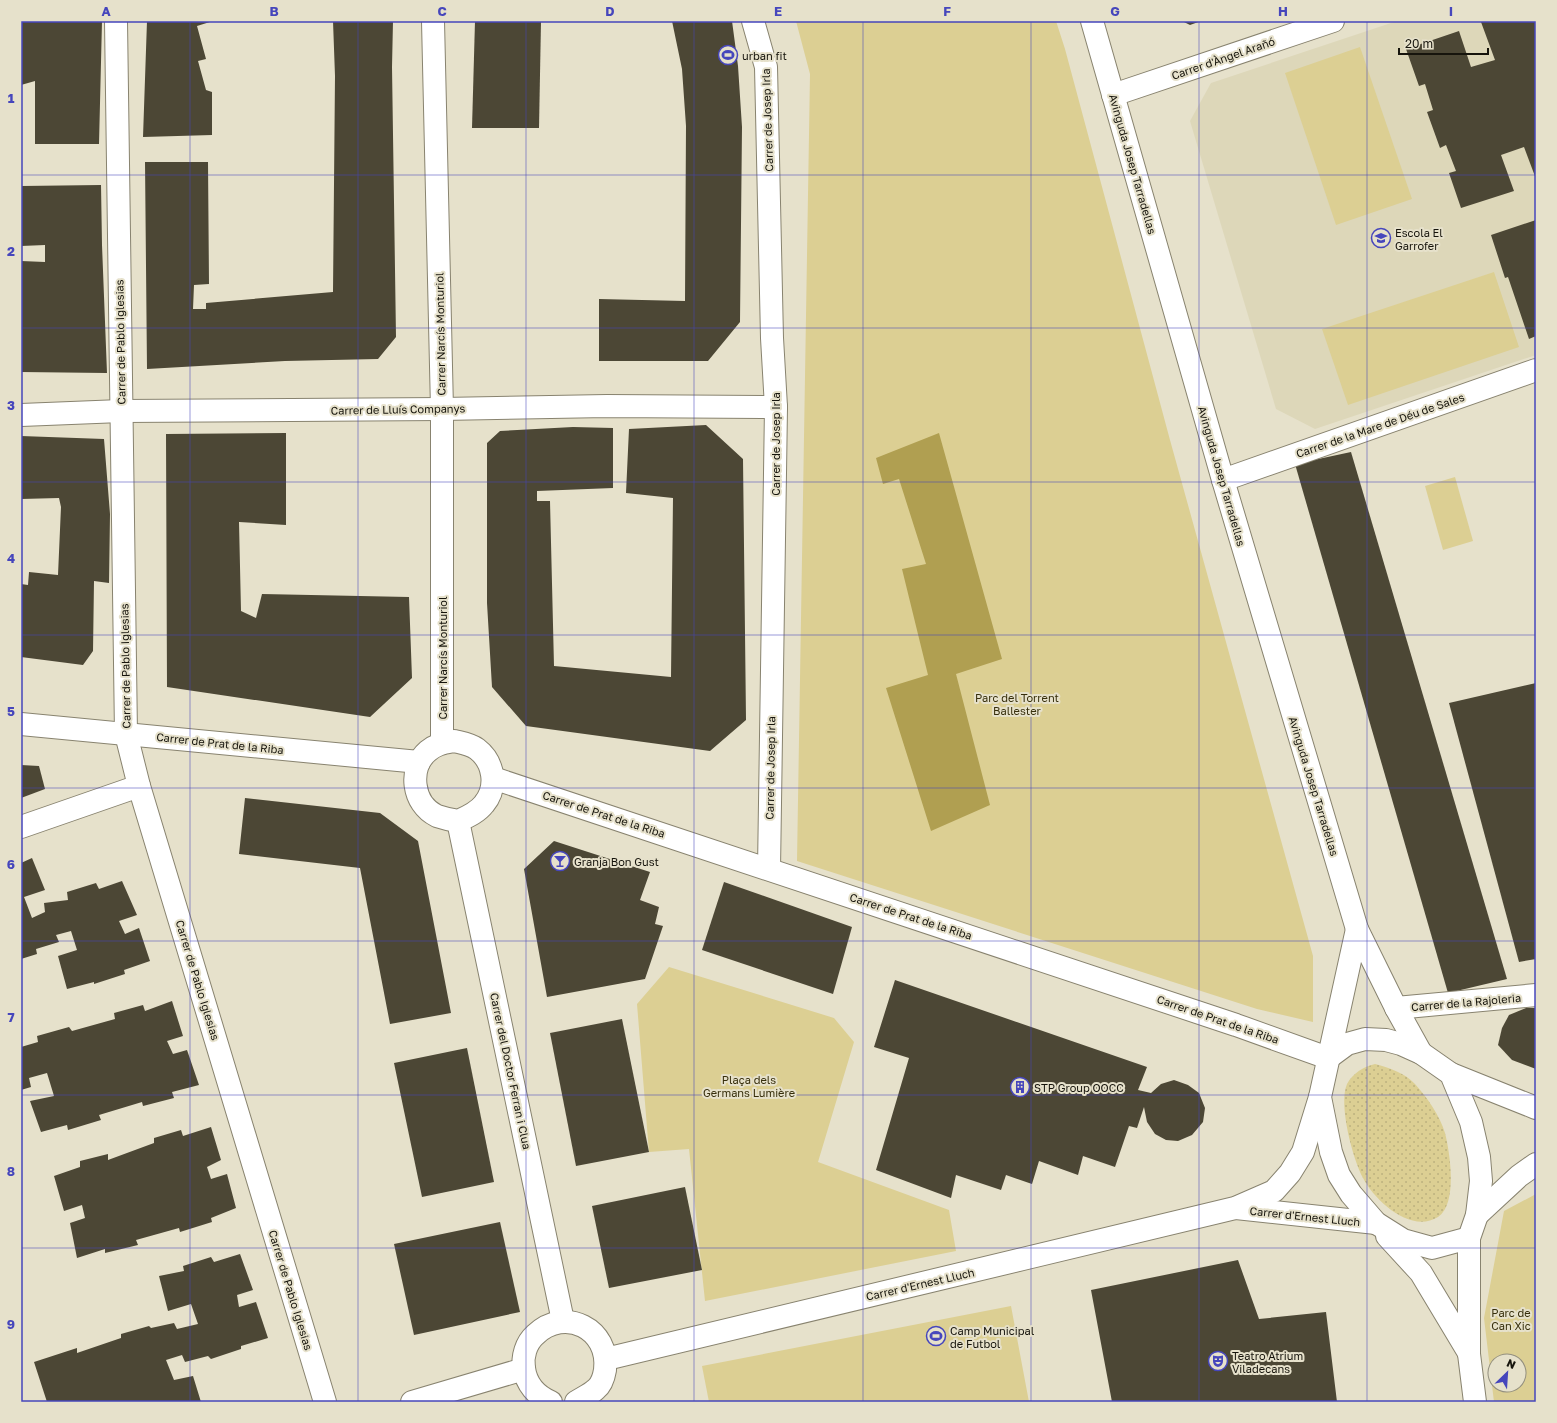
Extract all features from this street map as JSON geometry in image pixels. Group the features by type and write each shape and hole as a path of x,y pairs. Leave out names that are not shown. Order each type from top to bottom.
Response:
{"street":[{"name":"Carrer de Pablo Iglesias","path":"116,21 126,734 139,786 325,1402"},
{"name":"Carrer Narcís Monturiol","path":"433,21 442,409 442,743"},
{"name":"Carrer de Josep Irla","path":"753,21 766,67 772,338 776,407 768,869"},
{"name":"Avinguda Josep Tarradellas","path":"1092,21 1223,480 1357,929 1396,1008 1421,1053"},
{"name":"Carrer d'Àngel Arañó","path":"1114,95 1333,21"},
{"name":"Carrer de la Mare de Déu de Sales","path":"1223,480 1536,370"},
{"name":"Carrer de Lluís Companys","path":"21,415 121,411 442,409 607,406 776,407"},
{"name":"Carrer de Prat de la Riba","path":"21,724 419,762"},
{"path":"454,741 466,743 485,757 491,768 493,778 490,793 484,805 474,814 458,821 436,815 427,808 419,798 415,786 415,774 419,762 429,750 442,743 454,741"},
{"name":"Carrer de Prat de la Riba","path":"493,778 1236,1024 1328,1058"},
{"path":"21,827 139,786"},
{"name":"Carrer del Doctor Ferran i Clua","path":"458,821 563,1321"},
{"name":"Avinguda Josep Tarradellas","path":"1328,1058 1357,929"},
{"name":"Carrer de la Rajoleria","path":"1396,1008 1536,996"},
{"path":"1328,1058 1347,1044 1365,1039 1386,1040 1401,1044 1421,1053 1451,1074 1536,1108"},
{"name":"Carrer d'Ernest Lluch","path":"606,1359 1235,1208 1274,1191 1290,1173 1303,1152 1320,1096 1328,1058"},
{"path":"1451,1074 1471,1122 1481,1181 1477,1215 1469,1238 1469,1354 1475,1402"},
{"path":"1320,1096 1332,1152 1339,1175 1351,1194 1421,1273 1469,1354"},
{"path":"1477,1215 1519,1176 1536,1164"},
{"name":"Carrer d'Ernest Lluch","path":"1235,1208 1376,1223"},
{"path":"1376,1223 1403,1240 1432,1248 1469,1238"},
{"path":"551,1402 534,1391 528,1382 524,1369 525,1352 531,1339 545,1326 563,1321 573,1322 586,1327 597,1337 602,1345 606,1359 604,1376 597,1389 576,1402"},
{"path":"412,1402 524,1369"}],"shaded area":[{"name":"Escola El Garrofer","path":"1397,21 1536,21 1536,355 1315,429 1276,409 1190,121 1211,83"},
{"path":"939,433 1002,659 956,674 990,805 931,831 886,688 928,675 902,569 926,564 899,479 883,484 876,458"}],"green space":[{"name":"Parc del Torrent Ballester","path":"796,21 1056,21 1065,49 1170,440 1313,956 1313,1022 1257,1009 797,861 810,74"},
{"path":"1360,47 1412,199 1336,225 1285,73"},
{"path":"1494,272 1519,347 1348,405 1322,329"},
{"path":"1455,477 1473,541 1443,550 1425,486"},
{"name":"Plaça dels Germans Lumière","path":"669,967 834,1018 854,1042 818,1162 949,1210 956,1251 705,1301 689,1149 649,1152 637,1004"},
{"path":"1375,1064 1397,1071 1411,1080 1433,1107 1445,1133 1449,1153 1451,1178 1448,1201 1444,1210 1438,1217 1428,1221 1417,1221 1406,1218 1385,1205 1376,1196 1363,1178 1355,1159 1345,1118 1345,1093 1349,1080 1355,1074 1366,1067"},
{"name":"Parc de Can Xic","path":"1536,1194 1536,1402 1494,1402 1493,1393 1527,1393 1527,1353 1488,1353 1484,1318 1504,1211"},
{"name":"Camp Municipal de Futbol","path":"1011,1306 1029,1402 709,1402 702,1366"}],"building":[{"path":"21,21 102,21 99,144 35,144 35,81 21,85"},
{"path":"147,21 213,21 197,26 206,59 198,61 206,90 212,92 212,135 143,137"},
{"path":"333,21 393,21 392,67 396,337 378,359 285,361 147,369 145,162 208,162 209,284 194,285 193,309 206,309 206,303 333,292 335,76"},
{"path":"475,21 541,21 539,128 472,128"},
{"path":"672,21 732,21 738,66 742,127 740,322 708,361 599,361 599,299 685,301 686,126 682,69"},
{"path":"1182,21 1201,21 1190,25"},
{"path":"1536,21 1536,179 1524,147 1501,155 1514,191 1461,208 1449,173 1456,171 1446,145 1440,148 1427,112 1433,110 1425,84 1419,86 1406,49 1459,31 1471,67 1495,60 1481,22"},
{"path":"101,185 107,373 21,372 21,261 45,262 45,245 21,246 22,186"},
{"path":"1536,220 1536,336 1529,339 1508,277 1505,278 1491,235"},
{"path":"706,425 743,459 746,720 710,751 526,726 492,687 487,603 487,443 500,431 573,427 613,428 613,488 537,491 537,501 550,501 554,666 671,677 673,498 626,493 629,429"},
{"path":"286,433 286,525 239,522 241,611 256,618 262,594 409,597 412,678 370,717 167,687 166,434"},
{"path":"21,436 104,439 110,514 109,583 94,581 93,651 83,665 21,657 21,584 28,585 29,572 58,575 61,507 59,498 21,499"},
{"path":"1351,452 1507,979 1448,993 1295,464"},
{"path":"1536,683 1536,959 1519,962 1449,703"},
{"path":"21,765 39,766 45,789 21,798"},
{"path":"245,798 380,813 418,841 451,1013 390,1024 360,868 239,854"},
{"path":"554,841 650,872 640,900 659,907 655,924 663,926 645,979 547,997 524,869"},
{"path":"32,858 45,890 24,897 32,918 45,912 44,903 68,900 67,892 96,883 99,889 122,881 137,915 119,921 125,934 139,928 150,961 124,970 125,974 94,984 94,982 67,989 58,956 77,950 71,931 56,935 59,942 36,949 37,954 21,959 21,863"},
{"path":"724,882 852,927 833,994 702,950"},
{"name":"STP Group OOCC","path":"895,980 1147,1067 1138,1090 1151,1093 1161,1084 1174,1080 1188,1085 1199,1093 1205,1108 1203,1122 1192,1135 1178,1141 1166,1140 1155,1134 1147,1122 1144,1107 1137,1128 1129,1126 1115,1167 1083,1156 1078,1175 1039,1161 1032,1184 1006,1175 1001,1190 956,1175 951,1198 876,1170 909,1058 874,1047"},
{"path":"172,1001 183,1036 167,1041 173,1054 187,1050 199,1085 172,1092 174,1098 143,1106 142,1102 99,1115 101,1120 68,1130 67,1125 41,1132 30,1101 54,1096 47,1073 29,1078 31,1087 21,1090 21,1047 38,1042 37,1036 69,1027 72,1031 115,1019 114,1013 143,1005 145,1011"},
{"path":"1526,1008 1536,1008 1536,1069 1512,1060 1498,1045 1502,1028 1509,1015"},
{"path":"622,1019 649,1152 576,1166 550,1033"},
{"path":"467,1048 494,1182 422,1197 394,1063"},
{"path":"211,1127 221,1160 207,1167 211,1179 227,1174 236,1208 211,1218 212,1222 180,1232 179,1228 136,1240 138,1245 105,1253 105,1249 77,1258 70,1223 85,1218 82,1205 64,1211 54,1176 80,1167 80,1161 108,1154 108,1160 154,1143 154,1138 181,1130 183,1136"},
{"path":"685,1187 702,1270 609,1288 592,1206"},
{"path":"500,1222 520,1312 414,1335 394,1244"},
{"path":"240,1254 253,1290 237,1295 239,1307 256,1302 268,1338 241,1346 241,1349 211,1359 208,1356 185,1362 182,1355 166,1360 174,1380 193,1376 201,1402 47,1402 34,1362 77,1348 77,1353 121,1338 121,1334 149,1326 151,1328 174,1323 177,1329 198,1324 191,1304 168,1311 159,1276 184,1271 183,1266 211,1257 214,1262"},
{"name":"Teatro Atrium Viladecans","path":"1238,1260 1259,1319 1326,1312 1337,1402 1112,1402 1091,1290"}],"place":[{"name":"urban fit","path":"728,55"},
{"name":"Escola El Garrofer","path":"1381,238"},
{"name":"Granja Bon Gust","path":"560,861"},
{"name":"STP Group OOCC","path":"1020,1087"},
{"name":"Camp Municipal de Futbol","path":"936,1336"},
{"name":"Teatro Atrium Viladecans","path":"1218,1361"}]}
